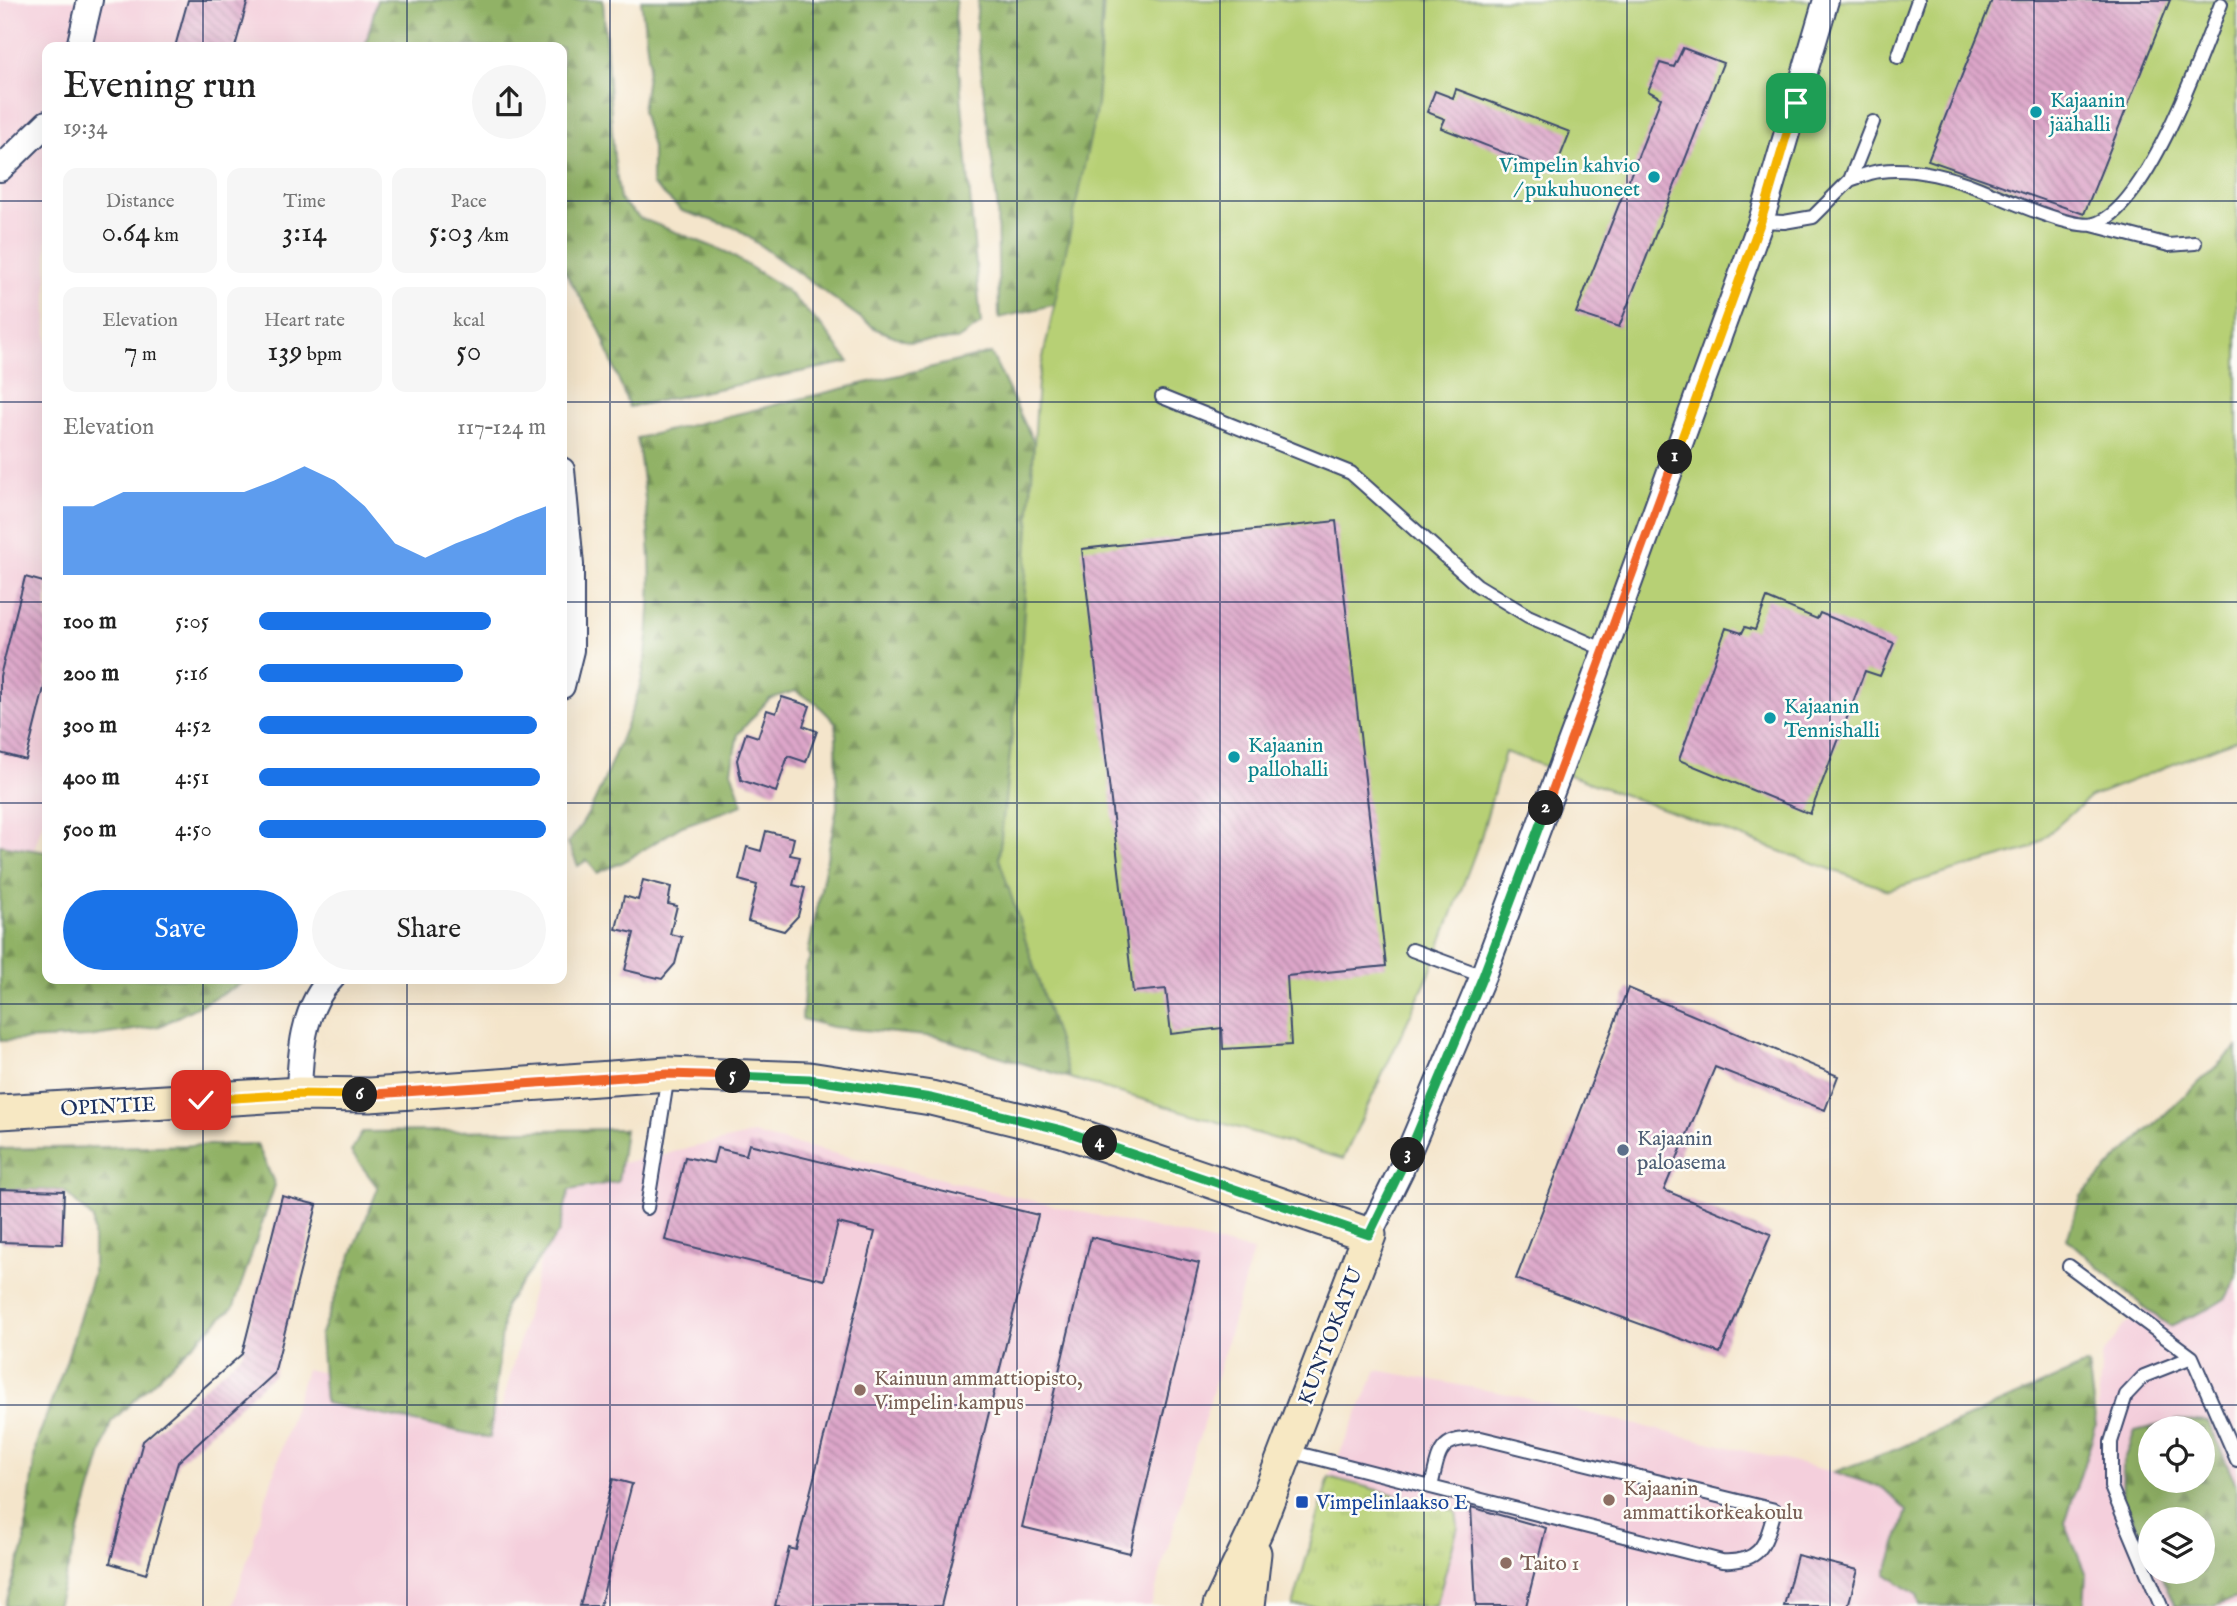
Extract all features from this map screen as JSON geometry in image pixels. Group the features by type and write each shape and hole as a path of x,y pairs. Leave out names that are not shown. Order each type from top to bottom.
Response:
{"street":[{"path":"80,42 90,0"},
{"name":"KUNTOKATU","path":"1220,1606 1256,1530 1369,1235 1401,1170 1483,976 1761,221 1826,0"},
{"path":"0,169 42,128"},
{"path":"567,523 571,565 572,650 567,668"},
{"path":"299,1094 300,1052 318,996 327,984"},
{"name":"OPINTIE","path":"0,1112 299,1094 370,1096 668,1074 809,1079 931,1098 1062,1130 1369,1235"},
{"path":"1248,1606 1256,1530"}],"lane":[{"path":"1898,58 1918,0"},
{"path":"2092,225 2111,215 2142,179 2166,138 2221,4"},
{"path":"1761,221 1784,222 1813,216 1850,180 1873,122"},
{"path":"1850,180 1878,171 1905,170 1948,176 2058,219 2169,245 2195,243"},
{"path":"1163,397 1351,473 1477,585 1528,616 1605,650"},
{"path":"1412,950 1483,976"},
{"path":"647,1208 668,1074"},
{"path":"2069,1266 2192,1357 2237,1460"},
{"path":"2161,1606 2111,1487 2111,1442 2126,1395 2144,1376 2192,1357"},
{"path":"1286,1450 1722,1561 1740,1562 1756,1554 1765,1544 1775,1510 1481,1437 1459,1438 1446,1444 1439,1452 1431,1486"}],"shaded area":[{"path":"0,0 377,0 366,42 42,42 42,825 23,882 0,877"},
{"name":"Kainuun ammattiopisto, Vimpelin kampus","path":"753,1134 1253,1251 1151,1606 233,1606 306,1369 501,1410 563,1176"},
{"path":"2237,1277 2237,1606 2084,1606 2085,1575 2065,1523 2096,1426 2102,1356 2124,1325 2146,1309 2170,1326"},
{"name":"Kajaanin ammattikorkeakoulu","path":"1377,1370 1508,1394 1834,1472 1883,1488 1907,1511 1887,1574 1917,1595 1920,1606 1293,1606 1329,1477"}],"green space":[{"path":"377,0 603,0 614,157 620,200 640,218 726,252 784,288 824,329 849,362 629,407 599,328 567,275 567,42 366,42"},
{"path":"641,0 956,0 955,22 981,324 957,340 909,342 876,329 736,228 682,211 652,184 652,147 642,111 649,62"},
{"path":"978,0 1102,0 1097,106 1057,304 999,318 997,203 976,26"},
{"path":"1104,0 2237,0 2237,739 2090,797 2032,848 1888,890 1505,752 1481,837 1429,975 1343,1159 1070,1078 999,858 1022,642 1038,381 1097,106"},
{"path":"991,353 1034,443 1022,642 999,857 1070,1078 937,1037 832,1027 802,1019 806,966 811,956 808,954 837,808 836,723 817,704 795,691 769,699 738,734 731,770 743,805 682,826 623,862 597,873 587,860 578,866 568,843 599,791 633,708 642,678 651,588 648,528 637,438"},
{"path":"0,845 42,851 42,984 240,984 160,1026 88,1037 0,1041"},
{"path":"2237,1047 2237,1277 2226,1298 2170,1326 2146,1309 2067,1239 2081,1196"},
{"path":"625,1129 618,1182 569,1190 559,1232 505,1305 490,1438 325,1403 320,1336 378,1188 351,1152 362,1132"},
{"path":"257,1144 275,1185 234,1306 111,1422 57,1606 5,1606 24,1546 36,1444 66,1362 93,1274 93,1219 64,1191 0,1189 0,1149"},
{"path":"2088,1364 2096,1426 2065,1523 2086,1575 2084,1606 1920,1606 1917,1595 1886,1574 1907,1511 1883,1488 1834,1472 1897,1449"},
{"path":"2138,1430 2138,1493 2215,1493 2215,1437 2237,1486 2237,1598 2211,1606 2175,1606 2165,1584 2215,1584 2215,1507 2138,1507 2138,1530 2122,1497 2123,1462 2135,1431"},
{"path":"1329,1477 1456,1511 1458,1527 1436,1606 1293,1606"}],"building":[{"path":"188,0 248,0 236,42 176,42"},
{"name":"Kajaanin jäähalli","path":"1992,0 2170,0 2084,214 1928,160"},
{"name":"Vimpelin kahvio / pukuhuoneet","path":"1683,48 1723,63 1619,327 1576,313 1661,98 1648,91 1660,63 1674,67"},
{"path":"1456,89 1570,132 1554,172 1441,128 1445,119 1427,112 1435,91 1453,98"},
{"name":"Kajaanin pallohalli","path":"1336,521 1386,966 1287,976 1291,1045 1223,1049 1222,1028 1171,1034 1166,989 1133,992 1082,549"},
{"path":"25,577 42,582 42,696 26,760 0,753 0,676"},
{"name":"Kajaanin Tennishalli","path":"1767,598 1817,619 1820,613 1894,643 1880,676 1865,671 1810,814 1679,760 1726,628 1742,633 1745,627 1755,630"},
{"path":"782,697 810,706 803,726 817,731 806,762 788,756 776,792 741,780 737,760 746,733 758,737 767,710 776,713"},
{"path":"766,831 794,838 790,855 800,857 793,885 805,888 798,916 784,931 748,921 757,885 739,880 747,847 761,851"},
{"path":"643,880 671,887 668,904 677,906 670,934 682,937 675,964 662,979 625,970 634,933 616,929 624,896 638,900"},
{"name":"Kajaanin paloasema","path":"1628,988 1838,1076 1825,1110 1715,1067 1664,1190 1771,1234 1720,1353 1516,1279"},
{"path":"749,1144 1038,1215 941,1606 775,1606 789,1548 796,1550 875,1232 838,1223 824,1280 665,1240 685,1157 713,1163 717,1148 746,1155"},
{"path":"0,1189 64,1191 62,1244 0,1242"},
{"path":"282,1196 317,1205 274,1374 178,1462 146,1574 110,1563 143,1441 242,1354"},
{"path":"1091,1237 1199,1263 1130,1553 1022,1527"},
{"path":"613,1479 632,1484 600,1606 580,1606"},
{"name":"Taito 1","path":"1471,1507 1546,1528 1526,1606 1476,1606"},
{"path":"1797,1555 1858,1570 1848,1606 1784,1606"}],"place":[{"name":"Kajaanin jäähalli","path":"2036,112"},
{"name":"Vimpelin kahvio / pukuhuoneet","path":"1654,177"},
{"name":"Kajaanin Tennishalli","path":"1770,718"},
{"name":"Kajaanin pallohalli","path":"1234,757"},
{"name":"Kajaanin paloasema","path":"1623,1150"},
{"name":"Kainuun ammattiopisto, Vimpelin kampus","path":"860,1390"},
{"name":"Kajaanin ammattikorkeakoulu","path":"1609,1500"},
{"name":"Vimpelinlaakso E","path":"1302,1502"},
{"name":"Taito 1","path":"1506,1563"}],"route":[{"path":"201,1100 299,1094 370,1096 668,1074 809,1079 931,1098 1062,1130 1369,1235 1401,1170 1483,976 1761,221 1796,103"}]}
